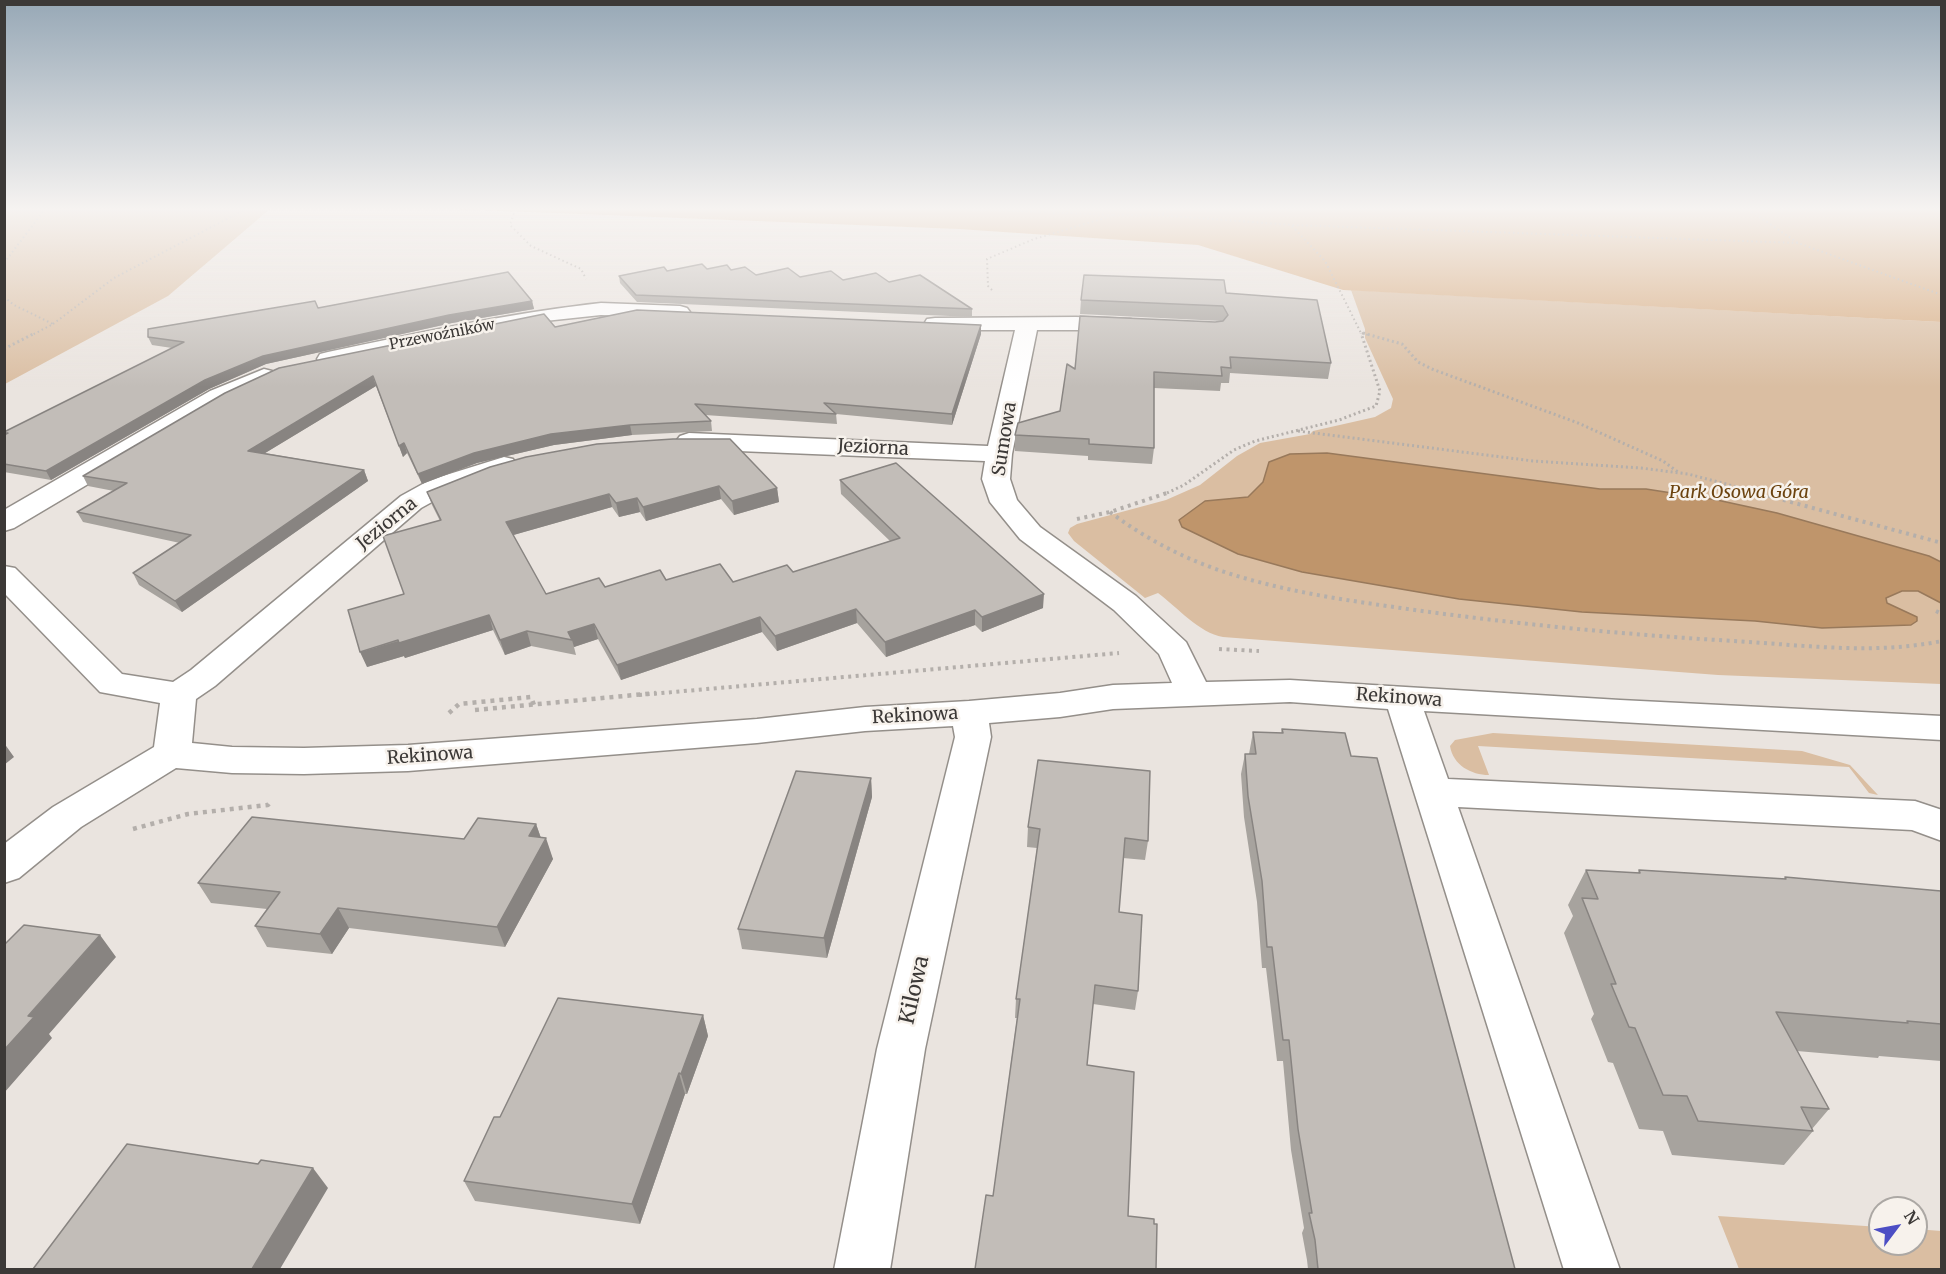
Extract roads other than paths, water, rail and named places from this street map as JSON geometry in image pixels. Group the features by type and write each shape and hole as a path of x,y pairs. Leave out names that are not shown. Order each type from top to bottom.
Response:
{"street":[{"name":"Przewoźników","path":"4,522 219,396 295,367 452,332 545,315 601,309 706,314"},
{"path":"916,323 987,326 1086,322 1144,325"},
{"name":"Sumowa","path":"1027,325 999,454 996,479 1004,502 1023,526 1125,603 1174,649 1194,693"},
{"name":"Jeziorna","path":"662,442 714,441 999,454"},
{"name":"Jeziorna","path":"179,694 203,678 411,502 440,486 527,459"},
{"path":"4,575 112,684 179,694 175,738 170,754 67,817 4,867"},
{"name":"Rekinowa","path":"170,754 232,760 408,759 757,731 865,719 969,714 1113,697 1290,691 1620,712 1941,728"},
{"path":"1402,698 1592,1269"},
{"name":"Kilowa","path":"862,1269 901,1049 973,736 969,714"},
{"path":"1433,792 1915,816 1941,826"}],"park label":[{"name":"Park Osowa Góra","path":"1739,493"}]}
